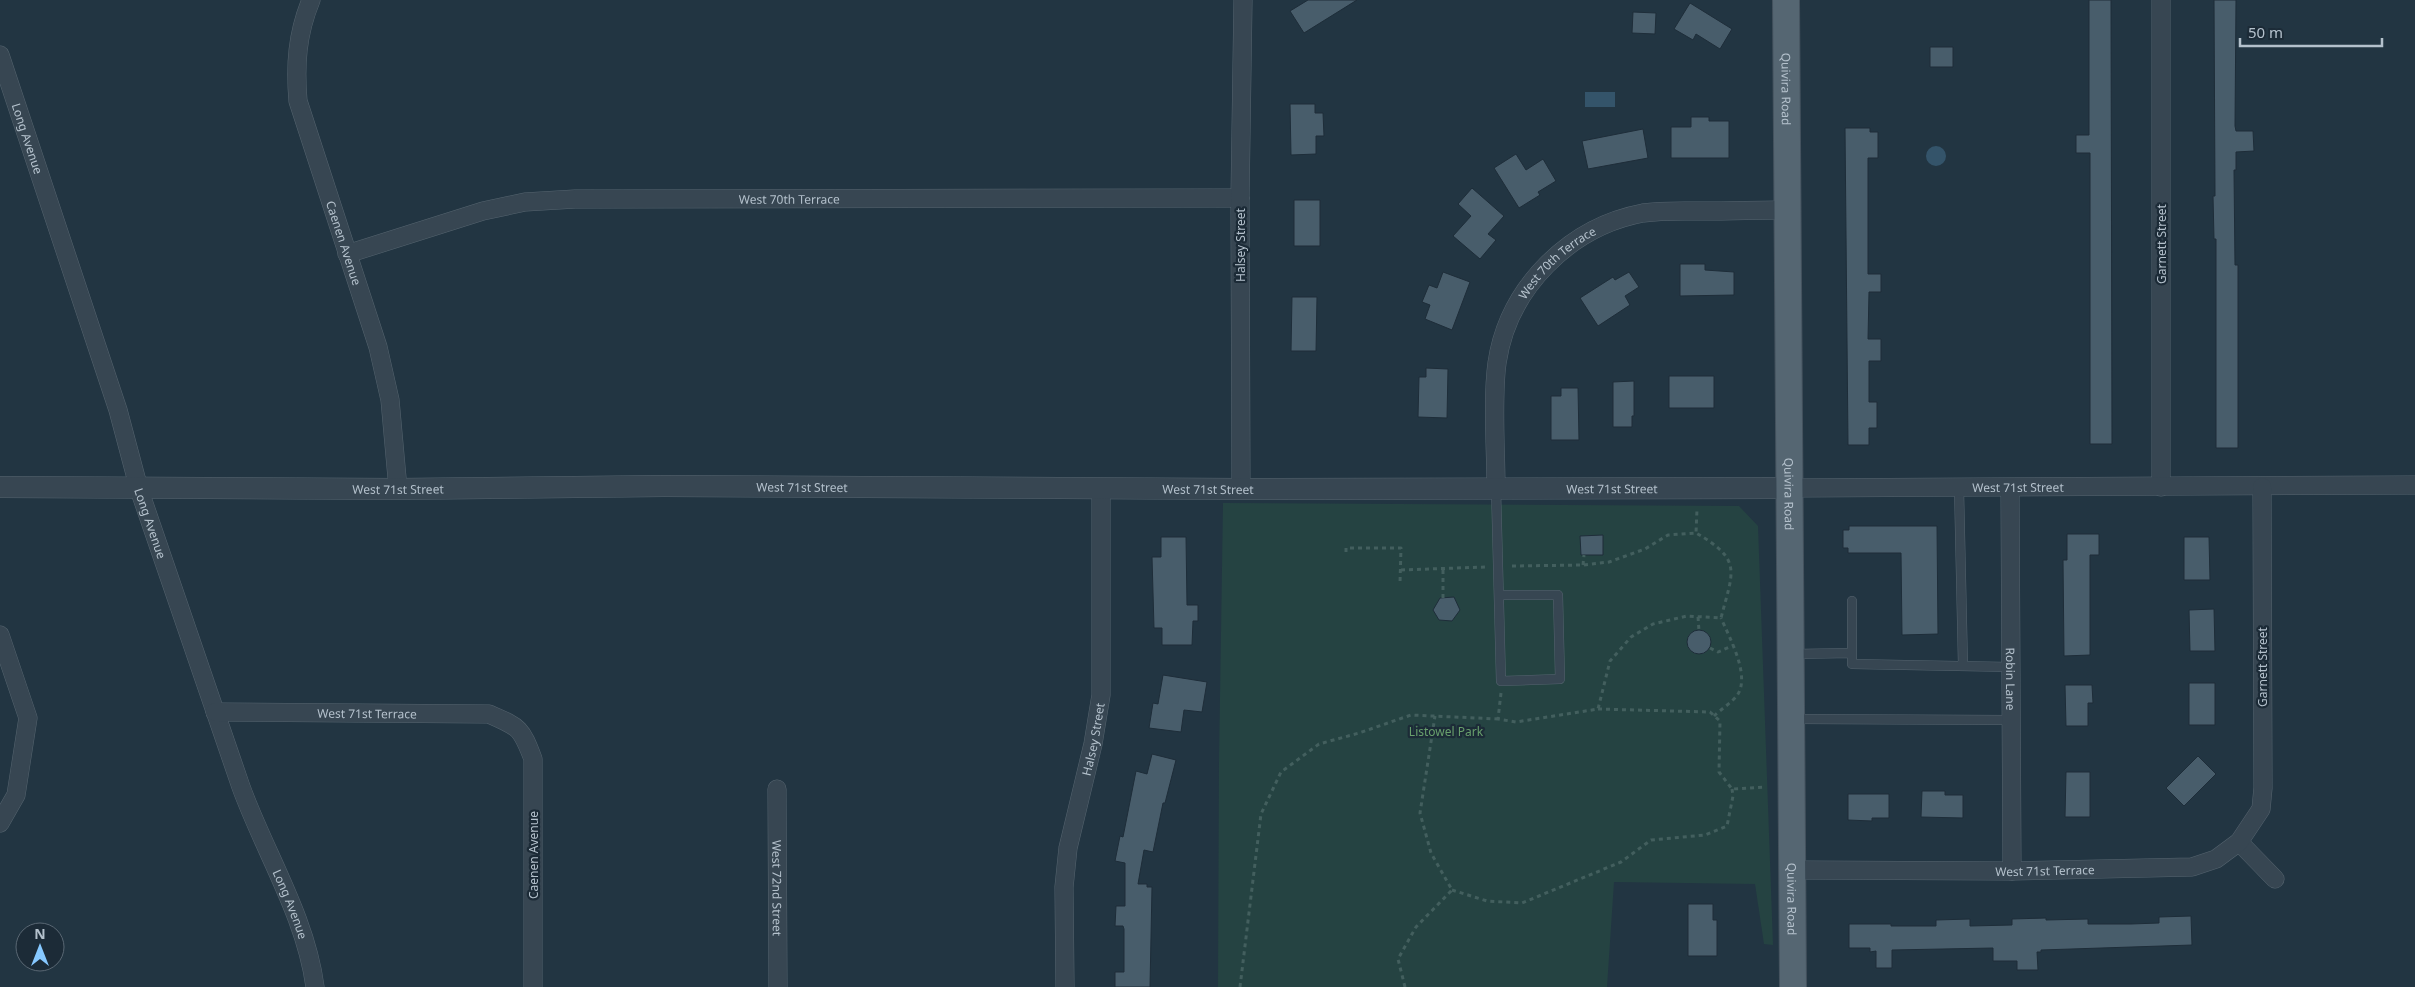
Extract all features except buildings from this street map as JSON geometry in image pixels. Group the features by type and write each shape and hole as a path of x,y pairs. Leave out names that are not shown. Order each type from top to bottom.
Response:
{"main road":[{"name":"Quivira Road","path":"1786,0 1793,987"}],"street":[{"name":"Caenen Avenue","path":"311,0 298,40 295,70 298,101 378,347 390,400 398,489"},
{"name":"Halsey Street","path":"1241,489 1240,198 1243,0"},
{"name":"Garnett Street","path":"2161,0 2161,487"},
{"name":"Long Avenue","path":"0,55 118,410 139,489 256,829 295,914 307,948 314,987"},
{"name":"West 70th Terrace","path":"347,254 483,211 525,202 576,199 1240,198"},
{"name":"West 70th Terrace","path":"1496,488 1497,364 1504,334 1518,302 1539,272 1569,245 1592,231 1611,222 1644,213 1787,210"},
{"name":"West 71st Street","path":"0,487 398,489 664,486 1241,489 2010,488 2415,485"},
{"name":"Garnett Street","path":"2239,842 2261,809 2263,788 2262,487"},
{"name":"Halsey Street","path":"1065,987 1064,887 1068,848 1093,744 1101,695 1101,488"},
{"name":"Robin Lane","path":"2010,488 2012,871"},
{"path":"0,635 28,718 16,795 0,823"},
{"name":"West 71st Terrace","path":"216,712 489,714 517,726"},
{"name":"Caenen Avenue","path":"517,726 526,741 533,759 533,987"},
{"name":"West 72nd Street","path":"777,789 778,987"},
{"name":"West 71st Terrace","path":"1793,870 2012,871 2192,867 2216,859 2239,842"},
{"path":"2239,842 2275,879"}],"lane":[{"path":"1496,488 1501,680 1560,679 1558,595 1499,595"},
{"path":"1959,488 1962,666"},
{"path":"1852,601 1852,664 2011,667"},
{"path":"1791,654 1852,653"},
{"path":"1792,719 2011,720"}],"path":[{"path":"1696,533 1697,509"},
{"path":"1584,555 1583,565 1609,562 1645,549 1668,535 1696,533 1716,544 1732,564 1731,580 1721,618 1734,645 1742,674 1738,694 1714,716"},
{"path":"1346,552 1346,548 1401,548 1400,583"},
{"path":"1443,570 1443,598"},
{"path":"1598,709 1610,661 1631,637 1653,624 1687,616 1721,618"},
{"path":"1698,617 1699,632"},
{"path":"1710,648 1718,652 1734,645"},
{"path":"1498,719 1501,680"},
{"path":"1240,987 1261,814 1281,772 1319,744 1412,715 1435,716 1498,719 1516,722 1598,709 1710,712 1720,721 1719,772 1732,789 1727,826 1705,835 1652,840 1621,862 1522,903 1487,901 1452,890 1431,853 1420,813 1435,716"},
{"path":"1732,789 1765,788"},
{"path":"1404,987 1398,959 1416,927 1452,890"}],"green space":[{"name":"Listowel Park","path":"1223,503 1739,506 1758,526 1773,945 1764,944 1755,884 1614,882 1607,987 1218,987"}],"water":[{"path":"1585,92 1615,92 1615,107 1585,107"},
{"path":"1936,146 1943,149 1946,156 1943,163 1936,166 1929,163 1926,156 1929,149"}]}
